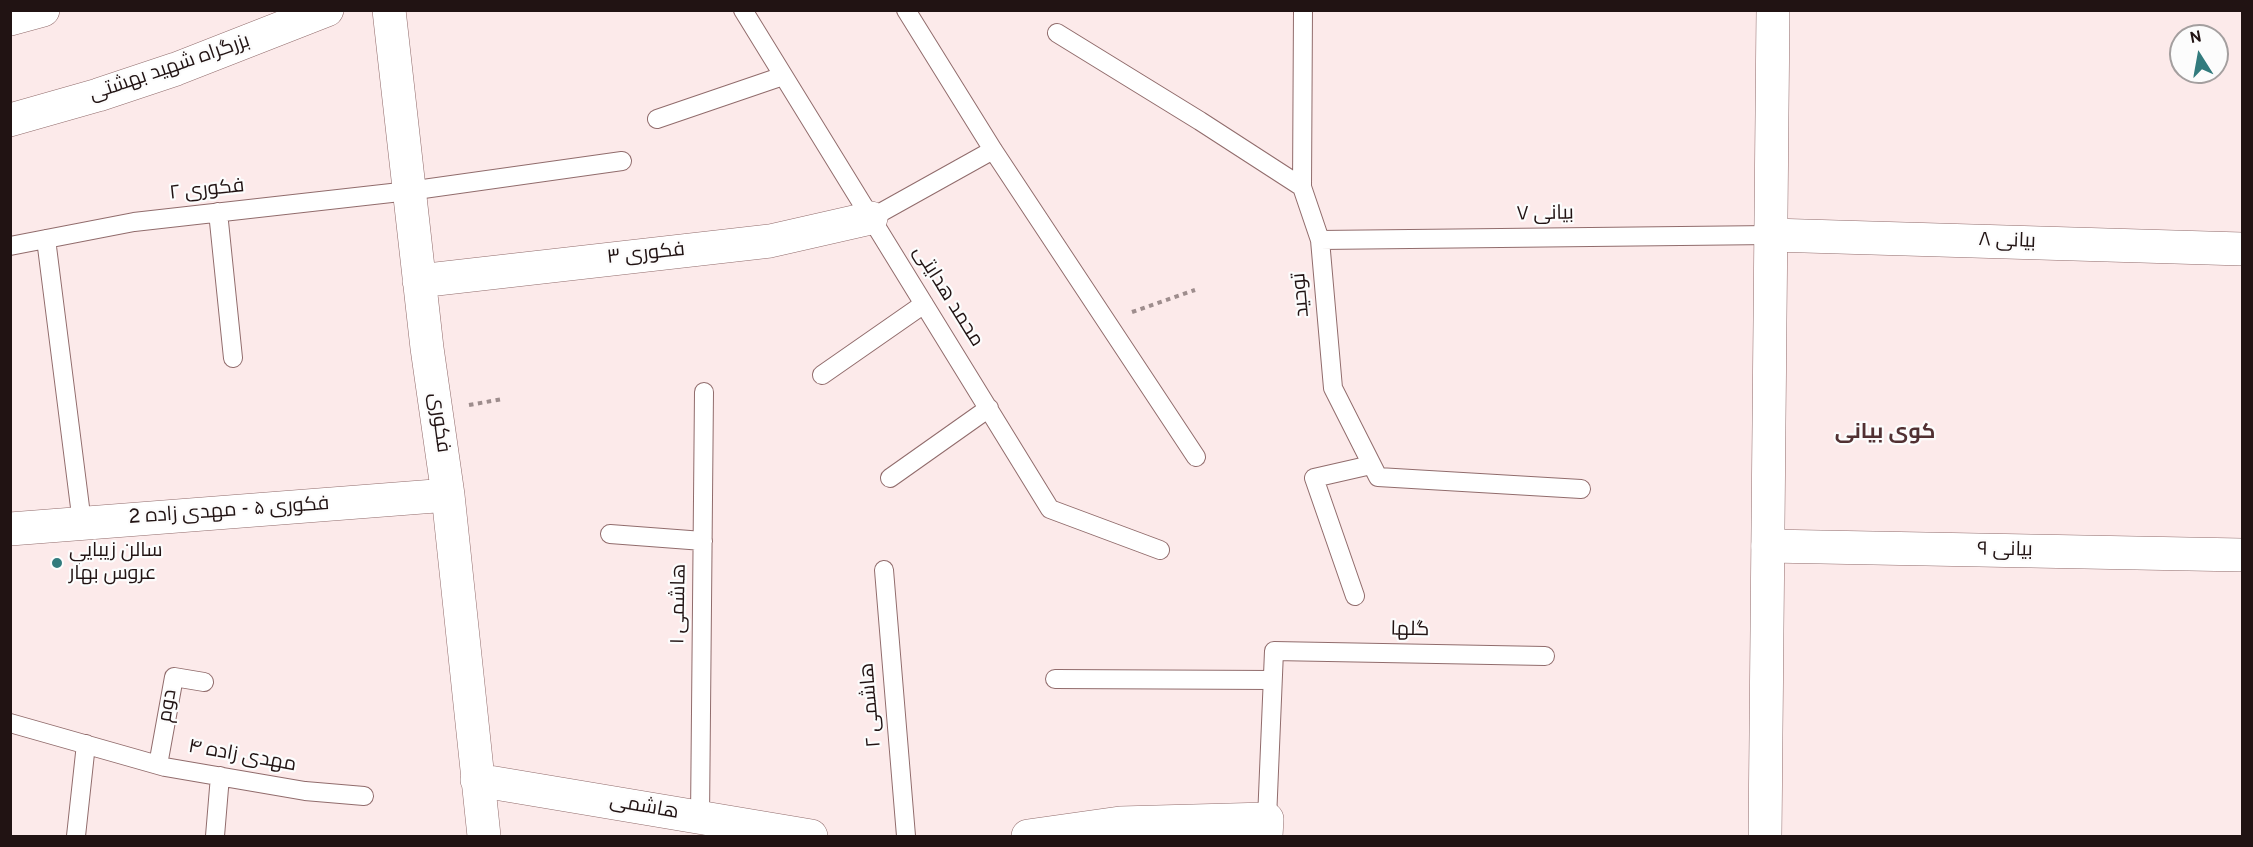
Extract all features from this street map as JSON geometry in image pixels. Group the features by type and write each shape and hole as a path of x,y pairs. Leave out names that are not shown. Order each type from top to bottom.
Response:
{"main road":[{"path":"10,19 43,10"},
{"name":"بزرگراه شهید بهشتی","path":"10,120 90,98 176,69 327,10"},
{"name":"فکوری","path":"389,10 419,281 448,495 484,837"},
{"path":"1765,837 1773,10"},
{"name":"فکوری ۳","path":"419,281 770,241 871,218"},
{"name":"بیانی ۸","path":"1771,235 2242,249"},
{"name":"فکوری ۵ - مهدی زاده 2","path":"10,529 448,495"},
{"name":"بیانی ۹","path":"1768,546 2242,555"},
{"name":"هاشمی","path":"477,780 811,837"},
{"path":"1028,837 1120,823 1267,828"}],"lane":[{"name":"محمد هدایتی","path":"743,10 1050,509 1160,550"},
{"path":"906,10 993,150 1196,458"},
{"name":"توحید","path":"1303,10 1302,187 1320,240 1333,388 1371,465"},
{"path":"1057,33 1302,187"},
{"path":"657,119 783,76"},
{"path":"871,218 993,150"},
{"name":"فکوری ۲","path":"10,246 134,222 409,191 622,161"},
{"path":"218,212 233,358"},
{"name":"بیانی ۷","path":"1320,240 1771,235"},
{"path":"46,239 82,523"},
{"path":"822,375 924,304"},
{"name":"هاشمی ۱","path":"700,818 704,392"},
{"path":"890,478 989,408"},
{"path":"1355,596 1314,478 1371,465 1378,477 1581,489"},
{"path":"610,534 703,541"},
{"name":"هاشمی ۲","path":"884,570 906,837"},
{"name":"گلها","path":"1272,680 1274,651 1545,656"},
{"name":"دوم","path":"158,765 174,677 204,682"},
{"path":"1055,679 1272,680 1267,828"},
{"name":"مهدی زاده ۴","path":"10,723 158,765 305,790 364,796"},
{"path":"76,837 86,744"},
{"path":"215,837 220,776"}],"path":[{"path":"1106,322 1195,290"}],"place":[{"name":"سالن زيبايي عروس بهار","path":"57,563"}],"district":[{"name":"کوی بیانی","path":"1885,434"}]}
